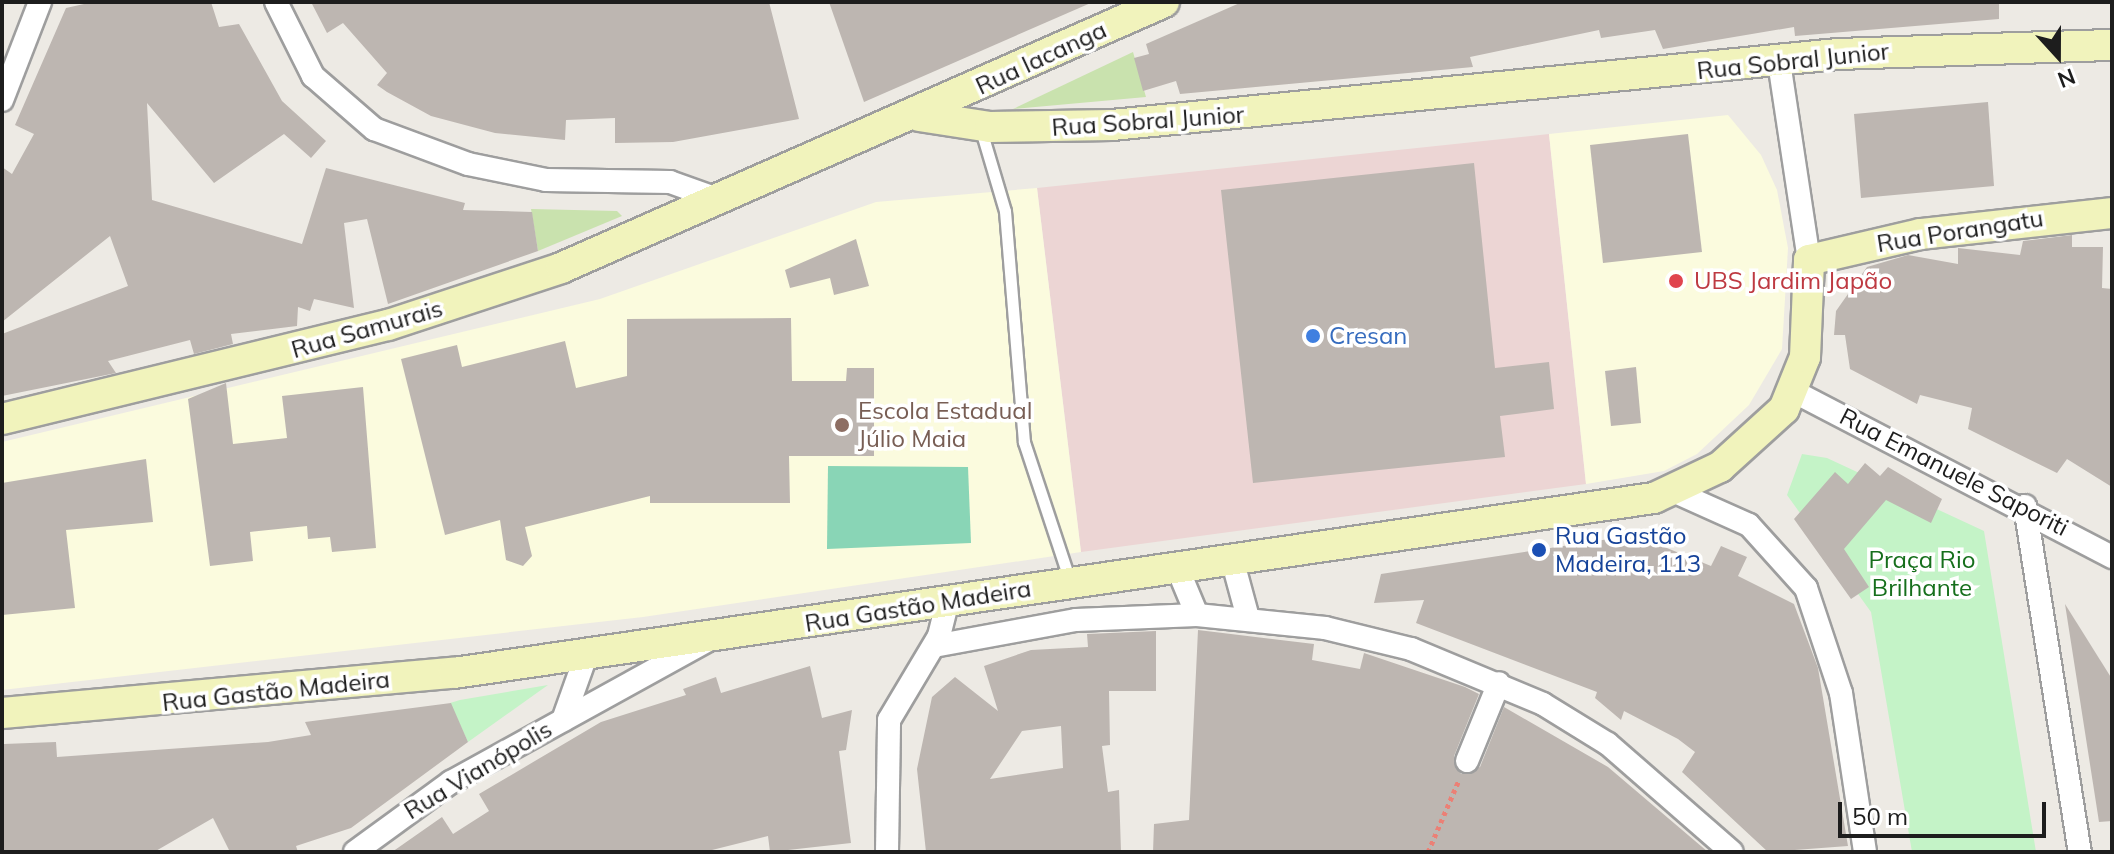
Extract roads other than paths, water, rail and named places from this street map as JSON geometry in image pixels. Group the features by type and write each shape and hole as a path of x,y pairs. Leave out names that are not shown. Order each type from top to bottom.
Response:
{"street":[{"path":"2,100 40,2"},
{"path":"276,2 313,76 374,129 468,164 530,177 670,182 720,200 919,116"},
{"name":"Rua Iacanga","path":"919,116 1164,2"},
{"name":"Rua Sobral Junior","path":"919,116 980,125 1112,125 1779,62 2112,45"},
{"path":"1779,62 1809,260 1805,357 1793,391"},
{"name":"Rua Samurais","path":"2,419 388,325 561,268 720,200"},
{"name":"Rua Porangatu","path":"1809,260 1921,234 2112,213"},
{"name":"Rua Gastão Madeira","path":"2,713 385,681 709,639 1232,559 1611,508 1673,491 1744,448 1793,391"},
{"name":"Rua Emanuele Saporiti","path":"1793,391 2025,506 2112,557"},
{"path":"1673,491 1749,525 1806,588 1841,693 1865,852"},
{"path":"2025,506 2080,852"},
{"path":"1232,559 1248,618"},
{"path":"1177,567 1197,615"},
{"path":"887,852 889,720 934,646 947,603"},
{"path":"934,646 1076,620 1197,615 1248,618 1411,649 1499,683 1608,744 1732,852"},
{"name":"Rua Vianópolis","path":"355,852 451,782 709,639"},
{"name":"Rua Vianópolis","path":"563,720 587,653"},
{"path":"1467,761 1499,683"}],"lane":[{"path":"980,125 1005,211 1024,442 1070,583"}],"place":[{"name":"UBS Jardim Japão","path":"1676,281"},
{"name":"Cresan","path":"1313,336"},
{"name":"Escola Estadual Júlio Maia","path":"842,425"},
{"name":"Rua Gastão Madeira, 113","path":"1539,550"}],"park label":[{"name":"Praça Rio Brilhante","path":"1922,574"}]}
